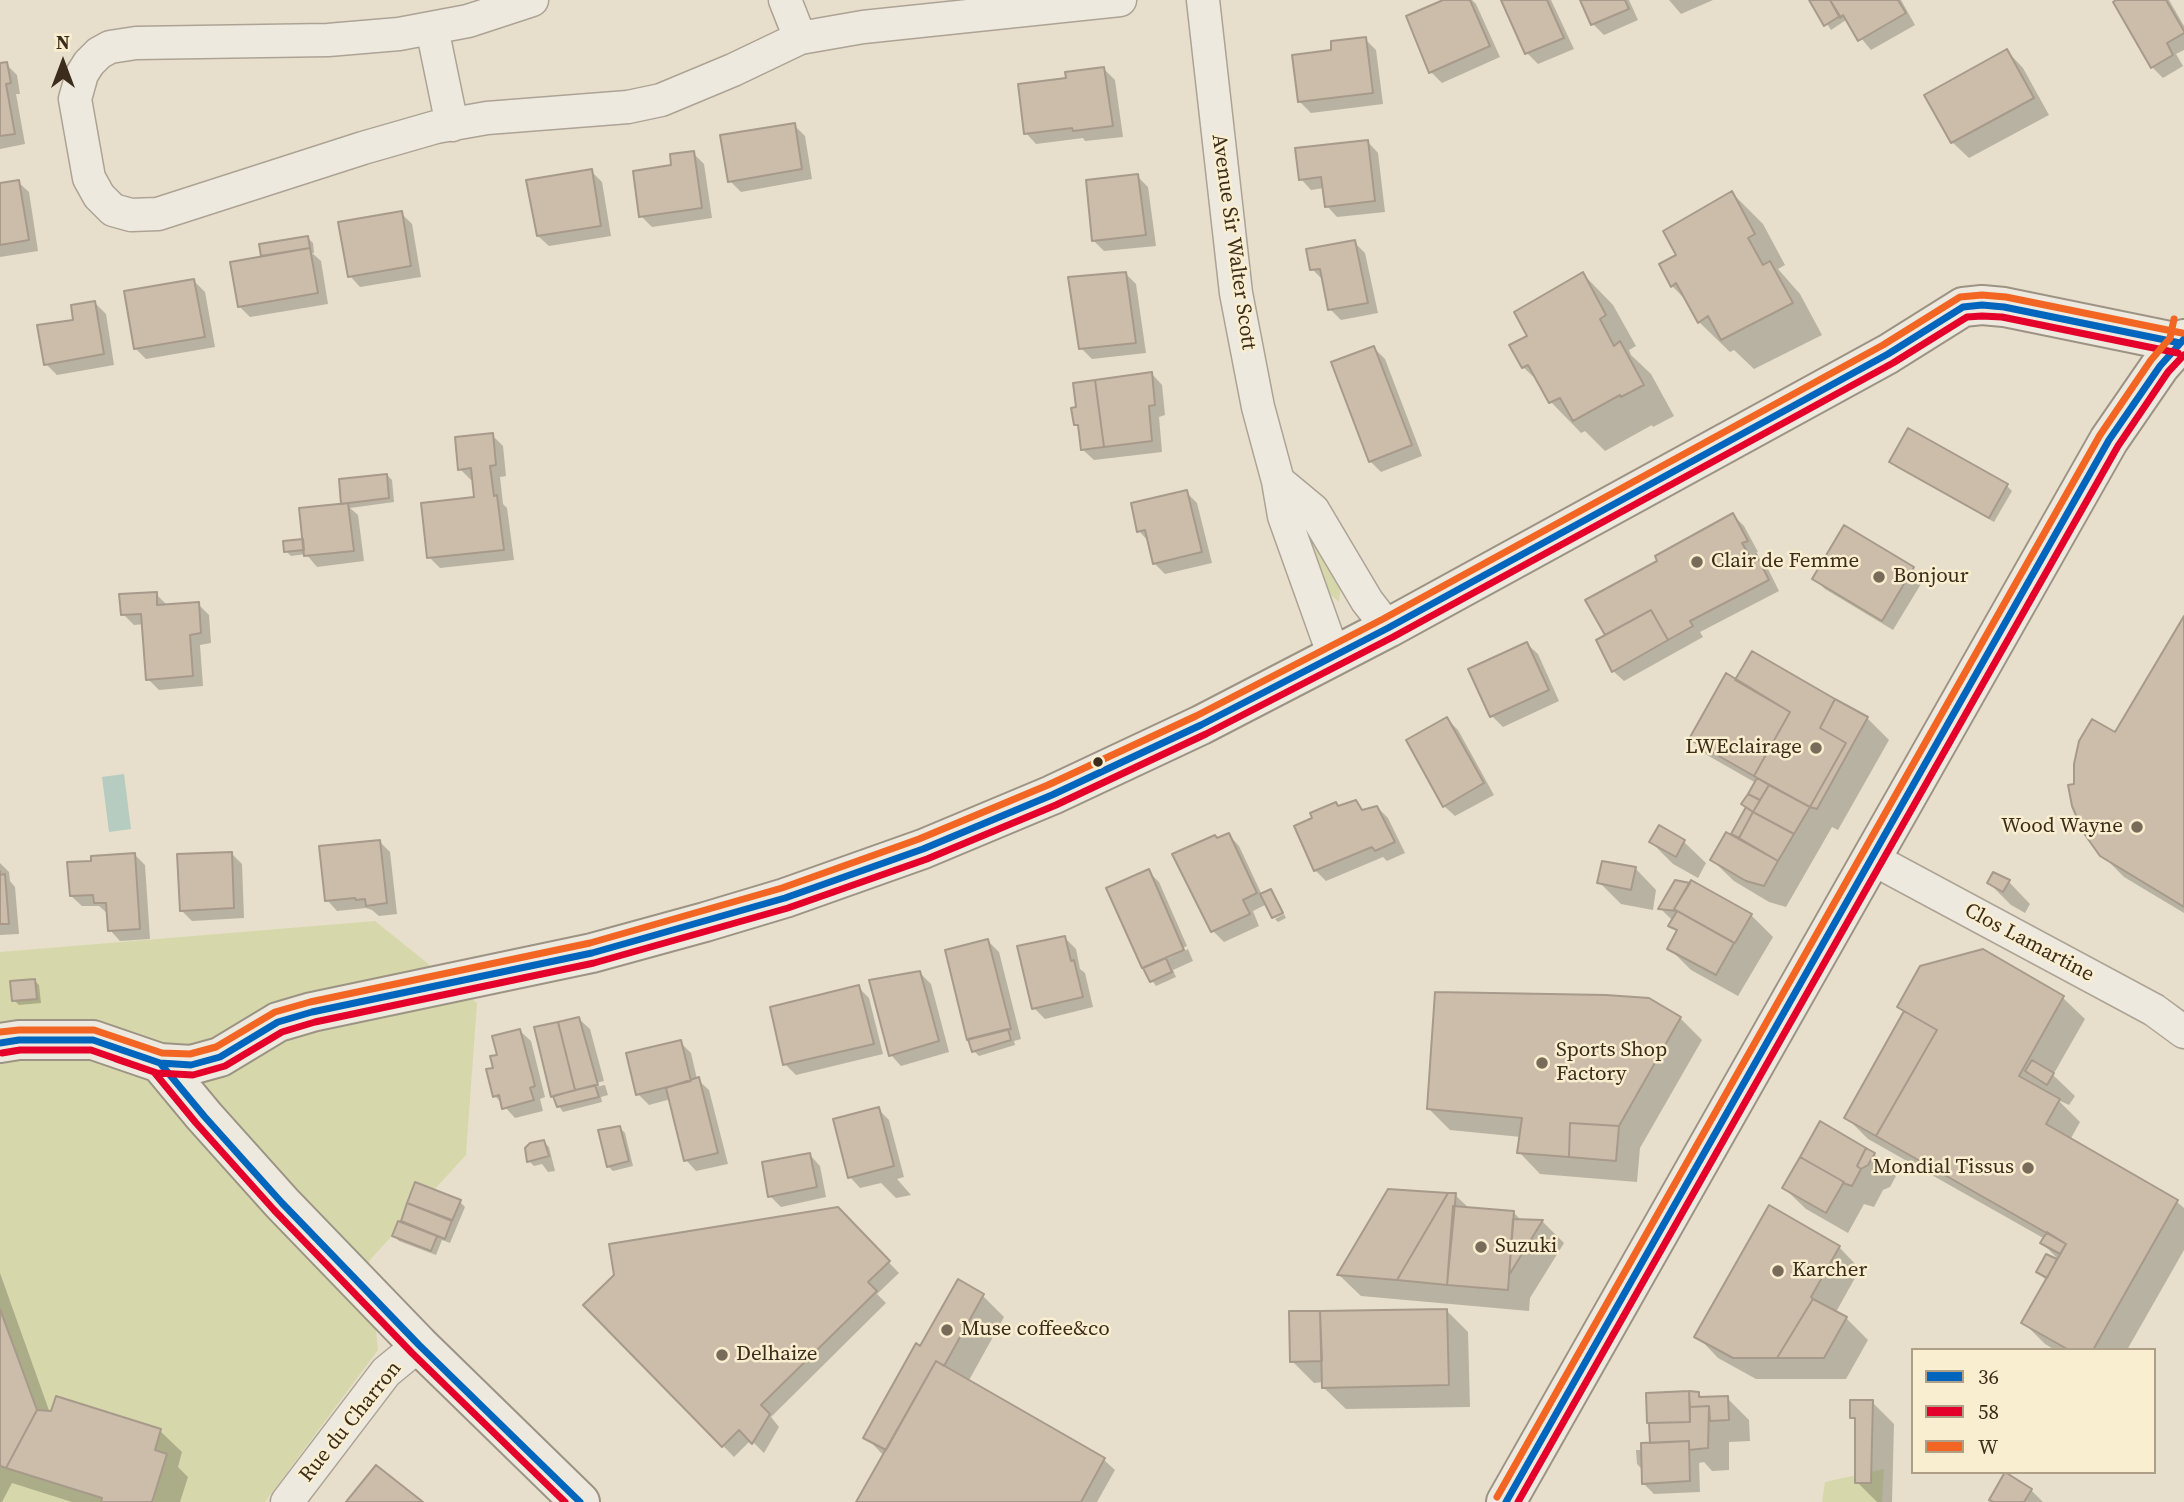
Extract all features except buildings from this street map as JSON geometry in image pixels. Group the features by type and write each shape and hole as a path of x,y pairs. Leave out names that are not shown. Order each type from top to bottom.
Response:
{"street":[{"path":"532,0 468,21 388,35 328,40 149,42 110,47 89,63 82,74 75,99 89,178 99,195 113,210 131,215 158,214 436,127 487,118 642,105 683,92 800,38 863,27 1120,0"},
{"path":"785,0 800,38"},
{"name":"Avenue Sir Walter Scott","path":"1203,0 1236,293 1258,407 1278,481 1284,516 1334,656"},
{"path":"432,28 452,125"},
{"path":"0,1042 93,1041 160,1063 191,1065 220,1058 278,1022 312,1012 592,953 785,898 923,849 1052,795 1201,725 1388,628 1877,361 1963,307 2004,307 2183,334 2109,440 1506,1502"},
{"path":"1278,481 1313,510 1367,601 1388,628"},
{"name":"Clos Lamartine","path":"1871,858 2154,1010 2184,1032"},
{"path":"160,1063 282,1203 419,1345 580,1502"},
{"name":"Rue du Charron","path":"287,1502 386,1372 419,1345"}],"green space":[{"path":"1297,512 1341,584 1339,602 1323,588"},
{"path":"375,921 477,1003 466,1155 369,1261 378,1350 265,1502 0,1502 0,952"},
{"path":"1884,1469 1882,1502 1822,1502 1825,1482"}],"shaded area":[{"path":"124,774 131,829 109,832 102,777"}],"transit line":[{"name":"W","path":"0,1032 94,1030 162,1053 190,1054 216,1047 275,1012 310,1002 590,943 782,888 919,839 1048,785 1196,716 1383,619 1883,345 1960,297 2006,297 2182,333"},
{"name":"36","path":"0,1043 19,1040 93,1040 160,1063 191,1065 220,1057 278,1022 312,1012 592,953 785,898 923,849 1052,795 1201,725 1388,628 1888,354 1963,307 2004,307 2180,343"},
{"name":"58","path":"2,1053 20,1050 91,1050 157,1073 193,1075 225,1066 282,1032 315,1022 594,963 788,908 927,859 1056,805 1206,734 1393,637 1893,363 1967,317 2002,317 2178,353"},
{"name":"W","path":"1497,1497 2100,435 2151,360 2170,338 2174,319"},
{"name":"36","path":"1506,1502 2109,440 2160,366 2184,339"},
{"name":"58","path":"1518,1502 2118,446 2168,372 2184,355"},
{"name":"36","path":"119,1049 160,1063 282,1203 419,1345 580,1502"},
{"name":"58","path":"116,1059 154,1072 274,1210 412,1353 565,1502"}],"place":[{"name":"Clair de Femme","path":"1697,562"},
{"name":"Bonjour","path":"1879,577"},
{"name":"LWEclairage","path":"1816,748"},
{"name":"Wood Wayne","path":"2137,827"},
{"name":"Sports Shop Factory","path":"1542,1063"},
{"name":"Mondial Tissus","path":"2028,1168"},
{"name":"Suzuki","path":"1481,1247"},
{"name":"Karcher","path":"1778,1271"},
{"name":"Muse coffee&co","path":"947,1330"},
{"name":"Delhaize","path":"722,1355"}]}
